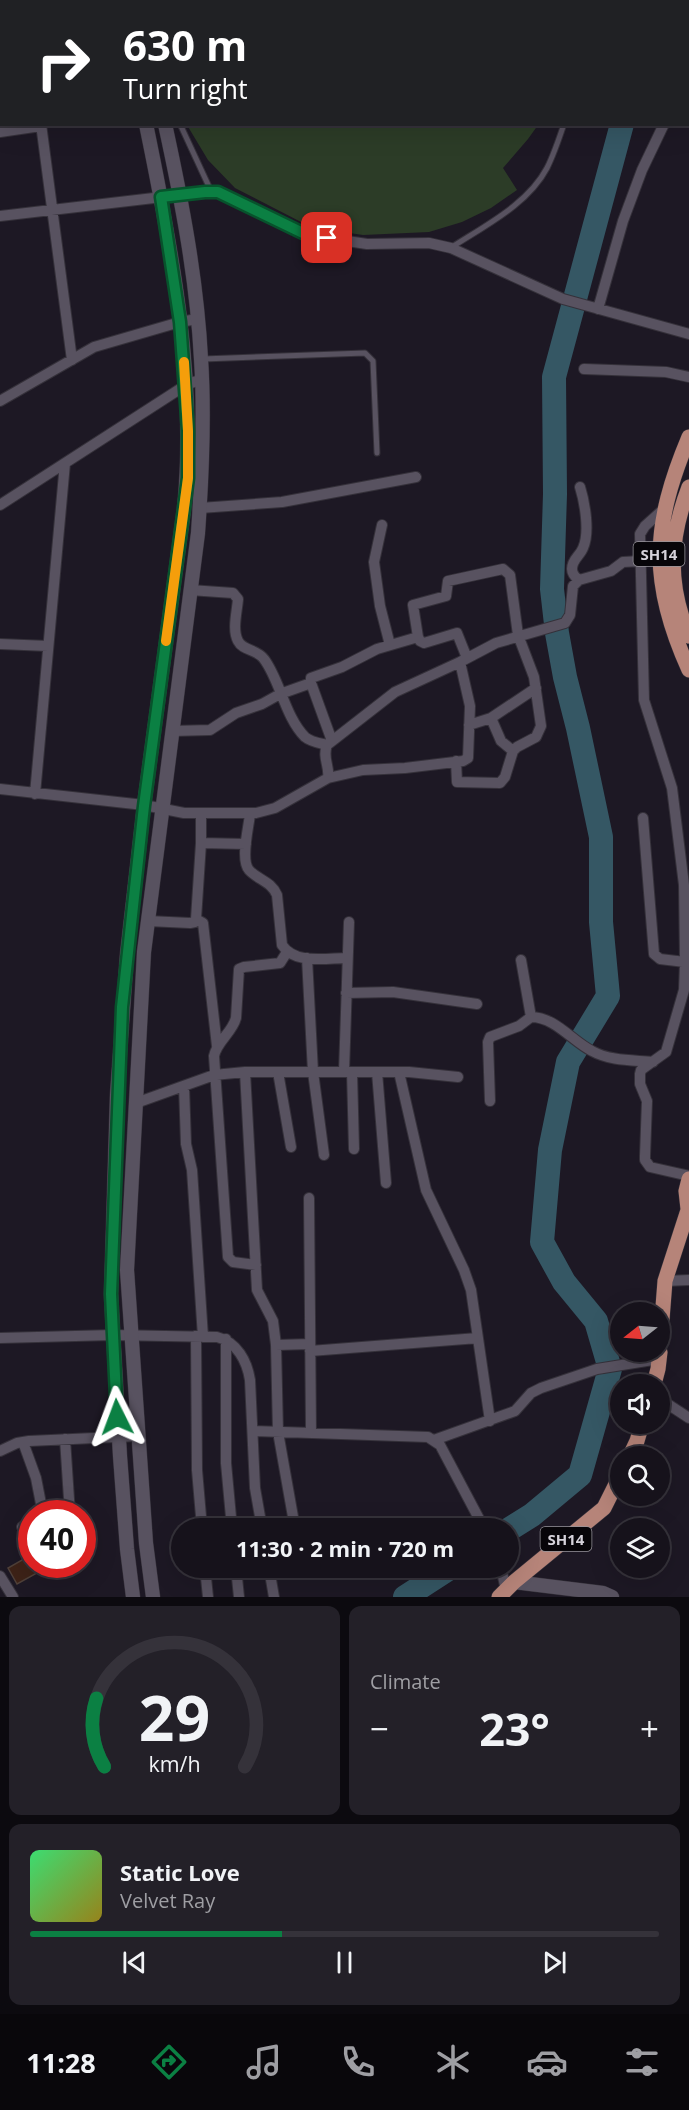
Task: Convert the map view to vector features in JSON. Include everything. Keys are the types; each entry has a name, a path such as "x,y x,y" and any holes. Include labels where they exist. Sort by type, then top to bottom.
{"main road":[{"name":"SH14","path":"689,437 674,473 665,508 659,555 662,589 670,621 686,654 689,670"},
{"name":"SH14","path":"689,487 675,532 672,561 675,592 689,636"},
{"path":"664,1302 665,1281 688,1208 686,1191 689,1177"},
{"name":"SH14","path":"506,1590 604,1508 610,1496"}],"street":[{"path":"0,132 35,126"},
{"path":"41,126 54,209 72,360"},
{"path":"133,1597 118,1437 113,1335 111,1256 118,1086 124,976 144,806 188,478 186,385 180,322 161,197 146,126"},
{"path":"153,1597 146,1544 127,1270 148,921 203,473 202,379 197,319 181,196 165,126"},
{"path":"598,309 623,221 642,170 662,126"},
{"path":"0,216 218,192 307,235 367,244 429,243 451,248 563,299 689,334"},
{"path":"0,401 94,347 197,319"},
{"path":"584,369 666,372 689,377"},
{"path":"0,505 186,385 202,379"},
{"path":"35,794 65,464"},
{"path":"200,508 282,502 416,477"},
{"path":"579,580 573,575 572,570 585,540 584,501 580,487"},
{"path":"665,508 642,530 644,700 672,788 684,885 684,990 667,1049 663,1055 641,1070 639,1079 647,1101 645,1160 650,1167 689,1177"},
{"path":"382,525 374,562 380,606 390,645"},
{"path":"328,778 324,752 329,743 394,692 464,660 496,642 565,623 570,615 573,586 579,580 611,571 623,562 641,561"},
{"path":"0,789 201,814 250,814 275,808 328,778 363,770 405,768 468,758 470,706 464,660 457,633 424,643 420,641 413,607 415,603 446,596 448,581 503,569 510,574 519,635 532,669 541,726 536,737 513,751 505,777 500,783 457,782 456,761"},
{"path":"190,590 236,596 238,599 237,639 240,645 262,655 280,694 305,737 312,741 329,743"},
{"path":"329,743 311,678 342,667 368,653 418,637"},
{"path":"0,644 48,646"},
{"path":"172,731 210,730 236,713 311,683"},
{"path":"470,725 491,718 536,688"},
{"path":"491,718 501,741 513,751"},
{"path":"148,921 190,924 196,919 201,814"},
{"path":"250,814 245,860 249,870 269,883 277,895 282,945 292,956 347,958"},
{"path":"643,818 654,954 660,960 685,962"},
{"path":"201,843 246,844"},
{"path":"196,919 203,923 217,1046"},
{"path":"349,922 346,993 348,1072 354,1149"},
{"path":"256,1265 233,1262 228,1257 214,1056 217,1046 234,1025 239,969 280,963 287,952"},
{"path":"306,958 313,1072 324,1155"},
{"path":"521,960 531,1017"},
{"path":"124,976 143,978"},
{"path":"346,993 393,992 477,1004"},
{"path":"490,1101 488,1042 490,1037 519,1026 531,1017 545,1018 592,1051 602,1055 653,1062"},
{"path":"136,1103 214,1075 245,1072 399,1072 458,1077"},
{"path":"245,1072 257,1290 273,1321 276,1345 278,1432 293,1518"},
{"path":"278,1072 291,1147"},
{"path":"377,1072 386,1183"},
{"path":"399,1072 423,1183 468,1279 490,1421"},
{"path":"118,1086 137,1086"},
{"path":"184,1086 186,1144 192,1170 199,1337 196,1470 201,1518"},
{"path":"309,1198 311,1433"},
{"path":"665,1281 689,1280"},
{"path":"0,1338 131,1335 226,1339 240,1355 249,1372 255,1488 260,1518"},
{"path":"276,1345 310,1348 478,1338"},
{"path":"226,1339 226,1464 231,1518"},
{"path":"434,1440 515,1411 536,1390 597,1369 632,1362"},
{"path":"670,1406 689,1418"},
{"path":"253,1431 422,1436 434,1440 440,1445 478,1518"},
{"path":"0,1451 22,1442 138,1436"},
{"path":"65,1439 69,1500"},
{"path":"22,1442 36,1478 41,1500"},
{"path":"0,1576 13,1597"},
{"path":"206,1578 208,1597"},
{"path":"237,1578 239,1597"},
{"path":"271,1578 274,1597"},
{"path":"506,1590 603,1593 612,1597"}],"lane":[{"path":"181,126 212,192"},
{"path":"451,248 519,202 536,184 547,168 563,126"},
{"path":"201,359 365,353 369,355 373,361 377,453"}],"green space":[{"path":"188,126 537,126 503,168 517,190 491,208 462,222 429,232 363,235 303,223 235,188 208,160"}],"building":[{"path":"18,1562 18,1578 28,1578 17,1584 8,1568"}],"waterway":[{"path":"519,1523 580,1475 610,1369 596,1321 564,1282 542,1242 550,1150 568,1062 608,996 601,922 601,837 565,677 552,589 555,494 554,377 621,126"},
{"path":"405,1597 434,1578"}],"slow traffic":[{"path":"166,641 188,478 184,362"}],"route":[{"path":"117,1417 111,1256 122,1007 144,806 188,478 186,385 179,307 161,197 218,192 307,235 327,238"}]}
